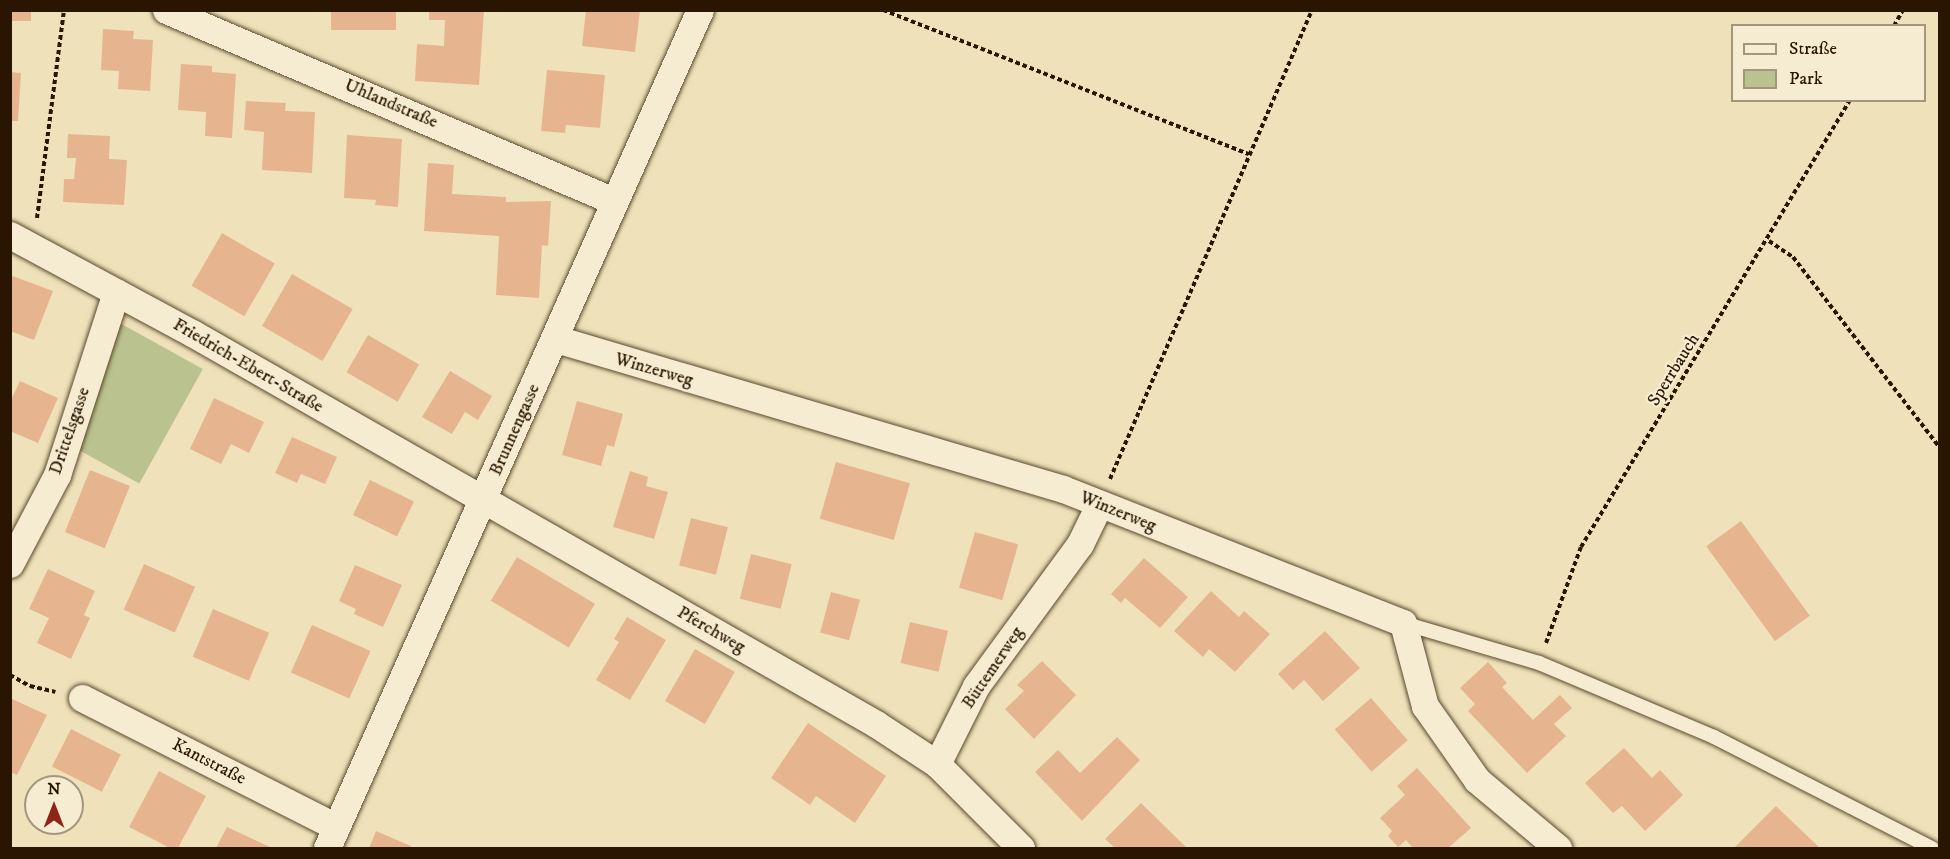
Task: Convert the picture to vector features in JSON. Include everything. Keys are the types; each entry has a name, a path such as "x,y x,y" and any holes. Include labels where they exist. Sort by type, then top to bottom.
{"street":[{"name":"Uhlandstraße","path":"166,10 614,201"},
{"name":"Brunnengasse","path":"331,838 556,339 614,201 700,10"},
{"name":"Friedrich-Ebert-Straße","path":"21,240 483,501"},
{"name":"Drittelsgasse","path":"10,564 57,475 116,292"},
{"name":"Winzerweg","path":"556,339 1063,489 1403,623"},
{"name":"Pferchweg","path":"483,501 876,724 937,764"},
{"name":"Büttemerweg","path":"937,764 976,686 1080,544 1099,505"},
{"path":"1403,623 1425,706 1477,780 1558,849"},
{"name":"Kantstraße","path":"82,698 331,838"},
{"path":"937,764 1021,849"}],"lane":[{"path":"1403,623 1539,663 1714,737 1932,849"}],"path":[{"path":"21,240 39,209 64,10"},
{"path":"883,10 1249,154"},
{"path":"1099,505 1312,10"},
{"path":"1895,24 1903,10"},
{"name":"Sperrbauch","path":"1539,663 1581,547 1769,241 1849,102"},
{"path":"1769,241 1793,257 1940,448"},
{"path":"10,675 30,686 82,698"}],"green space":[{"path":"118,322 203,369 139,484 54,437"}],"building":[{"path":"10,10 31,10 31,21 10,21"},
{"path":"331,10 396,10 396,30 331,30"},
{"path":"429,10 484,10 479,85 415,81 417,44 444,46 445,20 429,20"},
{"path":"586,10 640,10 635,52 582,46"},
{"path":"103,29 134,31 133,39 153,40 150,91 118,89 119,71 101,70"},
{"path":"181,64 212,66 212,72 236,74 232,138 205,136 206,112 178,110"},
{"path":"547,70 605,75 600,128 566,125 565,133 541,131"},
{"path":"10,72 21,73 18,121 10,121"},
{"path":"246,101 286,103 285,111 315,112 312,173 262,170 264,132 244,130"},
{"path":"68,134 110,136 109,159 127,160 124,205 63,202 64,179 74,179 76,158 67,158"},
{"path":"347,135 402,139 398,207 375,205 376,200 344,198"},
{"path":"428,163 454,165 452,194 506,197 506,202 551,201 548,246 542,245 539,298 496,295 499,236 424,231"},
{"path":"222,233 275,264 244,316 192,286"},
{"path":"292,274 353,309 323,361 262,326"},
{"path":"10,275 53,291 34,340 10,331"},
{"path":"368,335 419,364 398,402 346,372"},
{"path":"450,371 492,396 478,420 465,412 452,434 422,417"},
{"path":"20,381 58,398 38,443 10,431 10,402"},
{"path":"214,398 264,422 249,453 231,444 221,464 190,449"},
{"path":"577,401 623,414 614,447 607,445 601,466 562,455"},
{"path":"292,437 337,457 325,484 301,474 297,483 275,473"},
{"path":"836,462 910,483 894,540 820,519"},
{"path":"90,470 130,486 105,548 65,532"},
{"path":"630,471 648,477 646,486 668,492 654,539 613,527"},
{"path":"370,480 414,501 397,537 353,515"},
{"path":"691,518 728,527 716,575 679,566"},
{"path":"1741,521 1810,616 1775,641 1706,546"},
{"path":"975,532 1018,544 1002,600 959,588"},
{"path":"751,554 792,564 781,609 740,599"},
{"path":"517,557 595,604 569,648 491,601"},
{"path":"1144,558 1188,597 1160,628 1125,598 1121,603 1111,594"},
{"path":"144,564 195,587 175,632 124,610"},
{"path":"355,565 402,585 383,627 354,614 356,609 339,601"},
{"path":"48,569 95,591 84,615 90,618 71,659 37,643 49,618 29,609"},
{"path":"1211,591 1239,617 1244,611 1270,634 1235,672 1209,649 1203,657 1174,631"},
{"path":"831,592 860,600 849,640 820,633"},
{"path":"213,609 269,633 249,681 193,657"},
{"path":"627,617 666,640 630,700 596,680 619,642 614,639"},
{"path":"910,622 948,631 939,672 901,663"},
{"path":"312,625 370,651 349,699 291,673"},
{"path":"1325,631 1360,668 1323,701 1304,680 1293,690 1278,674"},
{"path":"695,649 735,672 705,724 665,701"},
{"path":"1042,661 1076,695 1034,739 1005,709 1024,691 1017,685"},
{"path":"1488,662 1507,683 1502,687 1533,720 1560,695 1572,708 1554,724 1566,736 1527,773 1468,711 1475,704 1460,688"},
{"path":"10,698 47,715 17,775 10,772"},
{"path":"1371,698 1408,740 1372,772 1335,729"},
{"path":"808,723 886,776 855,823 816,796 810,805 771,778"},
{"path":"71,729 121,754 102,792 84,783 84,775 69,775 52,766"},
{"path":"1117,737 1140,760 1082,821 1035,772 1058,750 1080,773"},
{"path":"1624,748 1652,778 1660,770 1683,795 1645,831 1622,806 1613,813 1585,783"},
{"path":"1417,768 1471,828 1448,848 1413,848 1406,840 1398,847 1388,836 1392,831 1380,818 1405,795 1397,786"},
{"path":"159,771 206,796 178,848 170,848 129,827"},
{"path":"1141,803 1187,848 1115,848 1105,839"},
{"path":"1776,806 1820,848 1734,848"},
{"path":"227,827 272,848 216,848"},
{"path":"376,831 411,846 410,848 369,848"}]}
